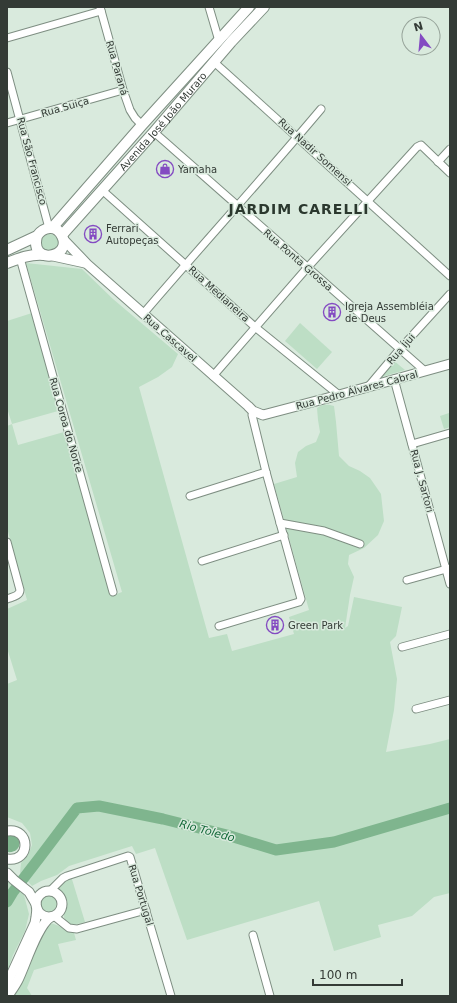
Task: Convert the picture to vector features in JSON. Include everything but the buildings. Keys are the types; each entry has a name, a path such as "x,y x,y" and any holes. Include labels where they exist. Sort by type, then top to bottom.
{"main road":[{"name":"Avenida José João Muraro","path":"7,250 37,236 44,229 50,228 249,7"},
{"name":"Avenida José João Muraro","path":"49,256 57,254 62,250 64,243 63,238 102,190 264,7"},
{"path":"212,64 210,55 219,44 219,41"},
{"path":"202,59 212,64"},
{"path":"108,164 118,172"},
{"path":"50,228 58,231 63,238"},
{"path":"37,236 35,241 39,252 49,256"},
{"path":"7,263 20,258 36,255 49,256"}],"street":[{"path":"209,7 219,41"},
{"path":"7,38 100,9"},
{"name":"Rua Paraná","path":"100,9 130,110 142,125"},
{"name":"Rua Nadir Somensi","path":"212,64 298,137 450,276"},
{"name":"Rua São Francisco","path":"7,72 50,228"},
{"name":"Rua Suiça","path":"7,123 123,90"},
{"path":"143,314 321,109"},
{"name":"Rua Ponta Grossa","path":"154,132 425,371"},
{"path":"212,376 307,268 417,147 421,145 450,173"},
{"path":"438,162 450,149"},
{"name":"Rua Medianeira","path":"102,190 255,327 339,395"},
{"name":"Rua Cascavel","path":"63,238 87,264 212,376 253,410 263,415"},
{"name":"Rua Cascavel","path":"49,256 87,264"},
{"name":"Rua Coroa do Norte","path":"20,258 113,592"},
{"name":"Rua Íjui","path":"368,387 450,294"},
{"name":"Rua Pedro Álvares Cabral","path":"263,415 450,364"},
{"name":"Rua J. Sartori","path":"394,379 448,568 450,584"},
{"path":"219,626 299,602 301,599 266,472 252,415 253,410"},
{"path":"412,444 450,433"},
{"path":"190,496 266,472"},
{"path":"280,524 324,531 360,544"},
{"path":"202,561 284,535"},
{"path":"7,542 20,590 18,594 7,599"},
{"path":"407,580 448,568"},
{"path":"402,647 450,634"},
{"path":"416,710 450,700"},
{"path":"8,829 19,833 25,840 25,850 19,857 13,870 14,881"},
{"name":"Rua Portugal","path":"46,892 67,876 130,856 171,996"},
{"path":"7,860 19,857"},
{"path":"7,873 14,881 26,889 46,892 54,891 62,901 59,913 46,917 42,915 26,889"},
{"path":"7,984 35,922 38,896 46,892"},
{"path":"52,916 69,928 78,929 146,910"},
{"path":"8,996 19,979 44,923 52,916"},
{"path":"253,935 270,996"}],"shaded area":[{"path":"49,234 56,237 58,240 58,248 48,252 42,248 41,240 44,236"},
{"path":"26,263 82,269 113,299 178,354 172,367 158,377 139,387 209,638 227,634 232,651 294,634 289,617 309,610 274,484 297,477 295,463 298,452 306,446 316,442 320,432 317,408 325,405 334,406 339,456 349,466 370,478 381,494 384,521 378,535 364,548 349,555 348,564 354,577 345,628 348,626 354,597 402,607 396,636 390,642 397,679 394,710 386,752 450,739 450,893 434,897 412,916 378,925 381,937 334,951 319,901 187,940 155,848 136,854 132,846 69,866 57,875 32,886 20,873 21,863 28,855 32,845 30,833 22,823 7,817 7,684 17,680 7,648 7,609 27,600 7,528 7,426 12,424 18,445 64,432 111,596 122,592"},
{"path":"32,313 58,411 12,424 7,408 7,321"},
{"path":"300,323 332,352 317,369 285,341"},
{"path":"393,360 405,370 378,378"},
{"path":"449,413 450,427 444,429 440,416"},
{"path":"7,834 13,835 19,840 19,847 12,852 7,852"},
{"path":"71,876 85,922 74,924 68,923 65,919 63,898 55,887"},
{"path":"7,881 24,895 29,914 25,931 13,955 7,972"},
{"path":"44,893 52,893 58,899 58,907 52,913 44,913 38,907 38,899"},
{"path":"50,923 74,933 76,940 58,944 63,962 34,970 27,988 32,996 11,996 45,928"}],"waterway":[{"name":"Rio Toledo","path":"7,902 77,808 99,806 163,819 227,835 276,850 334,842 450,808"}],"place":[{"name":"Yamaha","path":"165,169"},
{"name":"Ferrari Autopeças","path":"93,234"},
{"name":"Igreja Assembléia de Deus","path":"332,312"},
{"name":"Green Park","path":"275,625"}],"district":[{"name":"JARDIM CARELLI","path":"299,209"}]}
